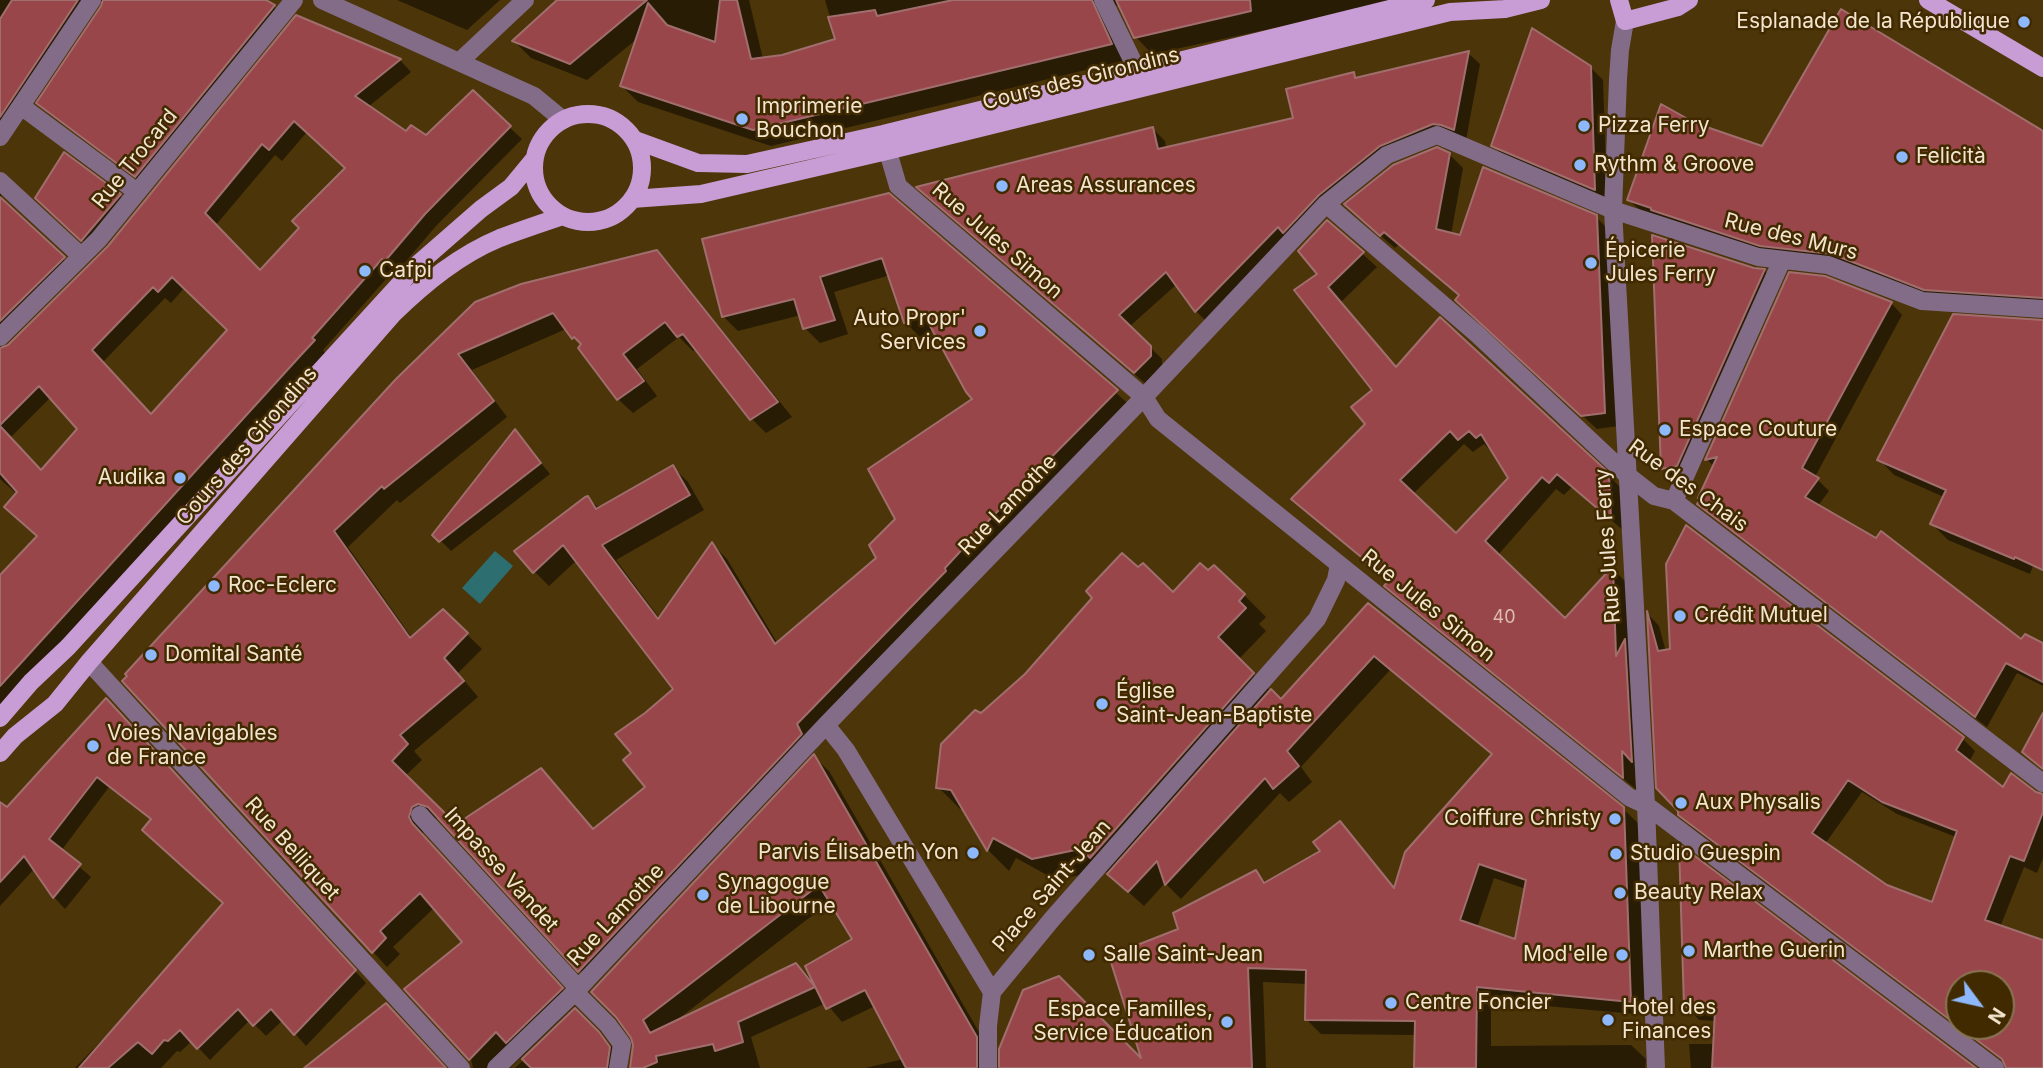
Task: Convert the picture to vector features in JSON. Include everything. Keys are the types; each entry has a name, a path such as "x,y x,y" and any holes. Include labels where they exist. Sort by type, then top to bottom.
{"main road":[{"name":"Cours des Girondins","path":"0,752 15,736 55,704 393,314 417,291 461,259 499,238 563,216 594,222 609,218 622,210 632,199 701,194 1138,72 1426,0"},
{"name":"Cours des Girondins","path":"0,718 418,264 481,209 511,187 535,158 540,143 550,130 563,120 589,114 603,116 615,121 635,140 698,163 747,164 885,143 1450,12 1505,9 1541,0"},
{"path":"1619,0 1625,21 1678,7 1689,0"},
{"path":"1928,0 2043,68"},
{"path":"632,199 642,170 635,140"},
{"path":"535,158 534,175 539,192 549,206 563,216"}],"street":[{"path":"0,137 92,0"},
{"name":"Rue Trocard","path":"0,337 99,239 294,0"},
{"path":"322,0 534,96 563,120"},
{"path":"459,62 525,0"},
{"path":"1103,0 1138,72"},
{"name":"Rue Jules Ferry","path":"1625,21 1618,79 1613,210 1646,805 1656,1068"},
{"path":"21,106 137,192"},
{"name":"Rue Lamothe","path":"496,1068 576,990 826,724 1144,397 1326,204 1387,155 1437,135 1613,210"},
{"name":"Rue Jules Simon","path":"885,143 898,186 1144,397 1158,419 1629,796 1646,805 1995,1068"},
{"path":"0,181 81,256"},
{"name":"Rue des Chais","path":"1326,204 1477,334 1626,474 1654,496 1674,501 2043,783"},
{"name":"Rue des Murs","path":"1613,210 1758,257 1828,265 1922,301 2043,309"},
{"path":"1674,501 1782,260"},
{"name":"Place Saint-Jean","path":"826,724 846,750 992,992 1053,918 1317,619 1336,580 1339,564"},
{"name":"Rue Belliquet","path":"89,662 461,1068"},
{"name":"Impasse Vandet","path":"420,815 608,1025 621,1044 618,1068"},
{"path":"988,1068 988,1026 992,992"}],"water":[{"path":"495,551 513,566 480,604 462,588"}],"building":[{"path":"12,0 78,0 0,117 0,19"},
{"path":"103,0 266,0 275,5 135,177 36,103"},
{"path":"557,0 647,0 570,64 512,41"},
{"path":"720,0 737,0 751,59 782,55 835,39 828,17 875,10 877,16 953,0 1092,0 1112,44 753,130 620,86 648,3 667,25 715,42"},
{"path":"1116,0 1250,0 1251,11 1134,38"},
{"path":"1841,9 2043,131 2043,298 1924,290 1832,254 1760,246 1627,200 1661,104 1695,123 1762,146"},
{"path":"296,15 401,59 355,96 406,131 411,125 426,135 473,90 511,126 425,214 385,261 382,259 312,338 315,340 0,686 0,575 37,536 4,507 17,492 0,473 0,426 41,470 77,429 39,386 0,425 0,348 8,345 108,246","holes":["294,121 345,168 292,221 299,228 260,270 205,213 262,144 269,150","172,277 227,330 151,414 92,350 153,287 158,292"]},
{"path":"1532,28 1591,66 1595,190 1491,146"},
{"path":"1469,51 1454,130 1433,124 1380,146 1319,195 1283,233 1278,227 1195,312 1166,272 1119,315 1151,346 1151,356 1134,373 916,187 1153,127 1158,149 1293,118 1286,89 1354,72 1355,78"},
{"path":"1437,147 1450,153 1436,229 1460,235 1483,167 1597,215 1605,413 1581,416 1455,300 1459,295 1384,232 1380,236 1344,204 1393,165"},
{"path":"64,152 121,194 81,241 35,198"},
{"path":"889,193 1118,390 993,516 945,568 946,571 797,724 802,734 578,972 428,807 418,804 412,807 409,817 412,823 563,988 506,1043 496,1032 469,1060 404,989 462,942 420,893 380,931 386,938 372,953 122,681 127,676 125,674 396,379 475,302 521,284 657,250 778,402 750,420 683,334 677,337 665,322 623,354 644,381 617,400 578,348 581,344 574,337 572,339 553,313 458,354 494,401 384,489 382,486 334,531 410,638 443,609 468,633 444,658 464,681 400,735 408,744 392,761 458,826 467,817 541,768 593,829 645,787 623,760 631,753 615,734 673,689 563,545 533,573 514,551 585,497 588,496 596,509 673,465 690,495 602,545 658,619 712,542 775,644 876,558 869,545 895,519 868,469 972,399 923,313 904,323 882,258 820,277 835,320 803,329 794,299 722,317 702,239"},
{"path":"0,197 65,257 0,321"},
{"path":"1327,220 1364,252 1328,287 1396,367 1440,317 1609,473 1611,520 1557,474 1549,483 1542,477 1485,541 1565,618 1613,566 1616,656 1625,639 1632,762 1622,751 1623,778 1384,586 1389,580 1291,499 1365,424 1351,407 1372,390 1294,290 1317,274 1298,251","holes":["1450,431 1458,440 1469,431 1476,438 1481,434 1508,478 1456,533 1400,480"]},
{"path":"1652,235 1754,268 1765,269 1677,466 1661,469"},
{"path":"1789,272 1825,276 1892,302 1802,468 1819,478 1805,497 1876,538 1881,531 2021,639 2025,634 2043,643 2043,682 2006,663 1975,717 1697,504 1717,457 1705,460"},
{"path":"1953,314 2043,320 2043,570 1930,524 1946,490 1877,460"},
{"path":"515,429 541,463 439,542 432,535"},
{"path":"1686,525 1964,737 1956,750 2003,787 2011,773 2036,792 2043,794 2043,812 2024,861 2010,856 1985,920 2043,940 2043,1068 2006,1068 2002,1059 1977,1040 2015,1040 2015,970 1945,970 1945,1016 1678,815 1678,811 1656,788 1647,611 1658,651 1670,649 1666,564","holes":["1848,780 1882,802 1957,831 1932,902 1887,885 1812,833"]},
{"name":"Église Saint-Jean-Baptiste","path":"1122,553 1138,567 1143,563 1173,592 1200,563 1208,570 1214,565 1245,594 1239,601 1246,608 1218,637 1254,673 1090,858 1080,849 1032,859 993,838 987,851 951,790 936,788 941,744 975,710 981,713 1025,674 1092,598 1086,591"},
{"path":"1368,603 1624,807 1631,1002 1477,987 1476,1068 1414,1068 1415,1021 1305,1020 1306,970 1248,968 1252,1068 999,1068 999,1049 1023,990 1059,976 1141,1058 1109,956 1178,929 1173,913 1256,870 1264,883 1320,851 1313,842 1340,821 1394,888 1405,852 1492,754 1374,656 1287,751 1299,766 1273,789 1265,778 1165,885 1157,861 1128,892 1107,874 1271,689 1281,699","holes":["1479,864 1526,880 1515,939 1460,920"]},
{"path":"106,698 356,970 294,1035 271,1009 253,1026 238,1009 197,1049 180,1030 168,1041 164,1040 152,1054 138,1042 108,1068 79,1068 223,903 142,830 151,819 97,777 49,839 81,864 53,898 24,856 0,882 0,802 7,807"},
{"path":"2043,713 2043,769 2022,752"},
{"path":"814,754 977,1037 977,1068 906,1068 865,990 826,1009 805,966 852,939 819,885 643,1020 650,1033 796,963 815,987 738,1022 743,1042 715,1051 713,1044 656,1056 657,1062 643,1068 630,1068 633,1045 631,1038 616,1017 591,992"},
{"path":"1679,844 1976,1068 1712,1068 1715,1010 1684,1007"},
{"path":"386,1003 446,1068 304,1068"},
{"path":"575,1008 610,1047 607,1068 531,1068 522,1059"}],"place":[{"name":"Esplanade de la République","path":"2024,22"},
{"name":"Imprimerie Bouchon","path":"742,119"},
{"name":"Pizza Ferry","path":"1584,126"},
{"name":"Felicità","path":"1902,157"},
{"name":"Rythm & Groove","path":"1580,165"},
{"name":"Areas Assurances","path":"1002,186"},
{"name":"Épicerie Jules Ferry","path":"1591,263"},
{"name":"Cafpi","path":"365,271"},
{"name":"Auto Propr' Services","path":"980,331"},
{"name":"Espace Couture","path":"1665,430"},
{"name":"Audika","path":"180,478"},
{"name":"Roc-Eclerc","path":"214,586"},
{"name":"Crédit Mutuel","path":"1680,616"},
{"name":"Domital Santé","path":"151,655"},
{"name":"Église Saint-Jean-Baptiste","path":"1102,704"},
{"name":"Voies Navigables de France","path":"93,746"},
{"name":"Aux Physalis","path":"1681,803"},
{"name":"Coiffure Christy","path":"1615,819"},
{"name":"Parvis Élisabeth Yon","path":"973,853"},
{"name":"Studio Guespin","path":"1616,854"},
{"name":"Beauty Relax","path":"1620,893"},
{"name":"Synagogue de Libourne","path":"703,895"},
{"name":"Marthe Guerin","path":"1689,951"},
{"name":"Salle Saint-Jean","path":"1089,955"},
{"name":"Mod'elle","path":"1622,955"},
{"name":"Centre Foncier","path":"1391,1003"},
{"name":"Hotel des Finances","path":"1608,1020"},
{"name":"Espace Familles, Service Éducation","path":"1227,1022"}]}
